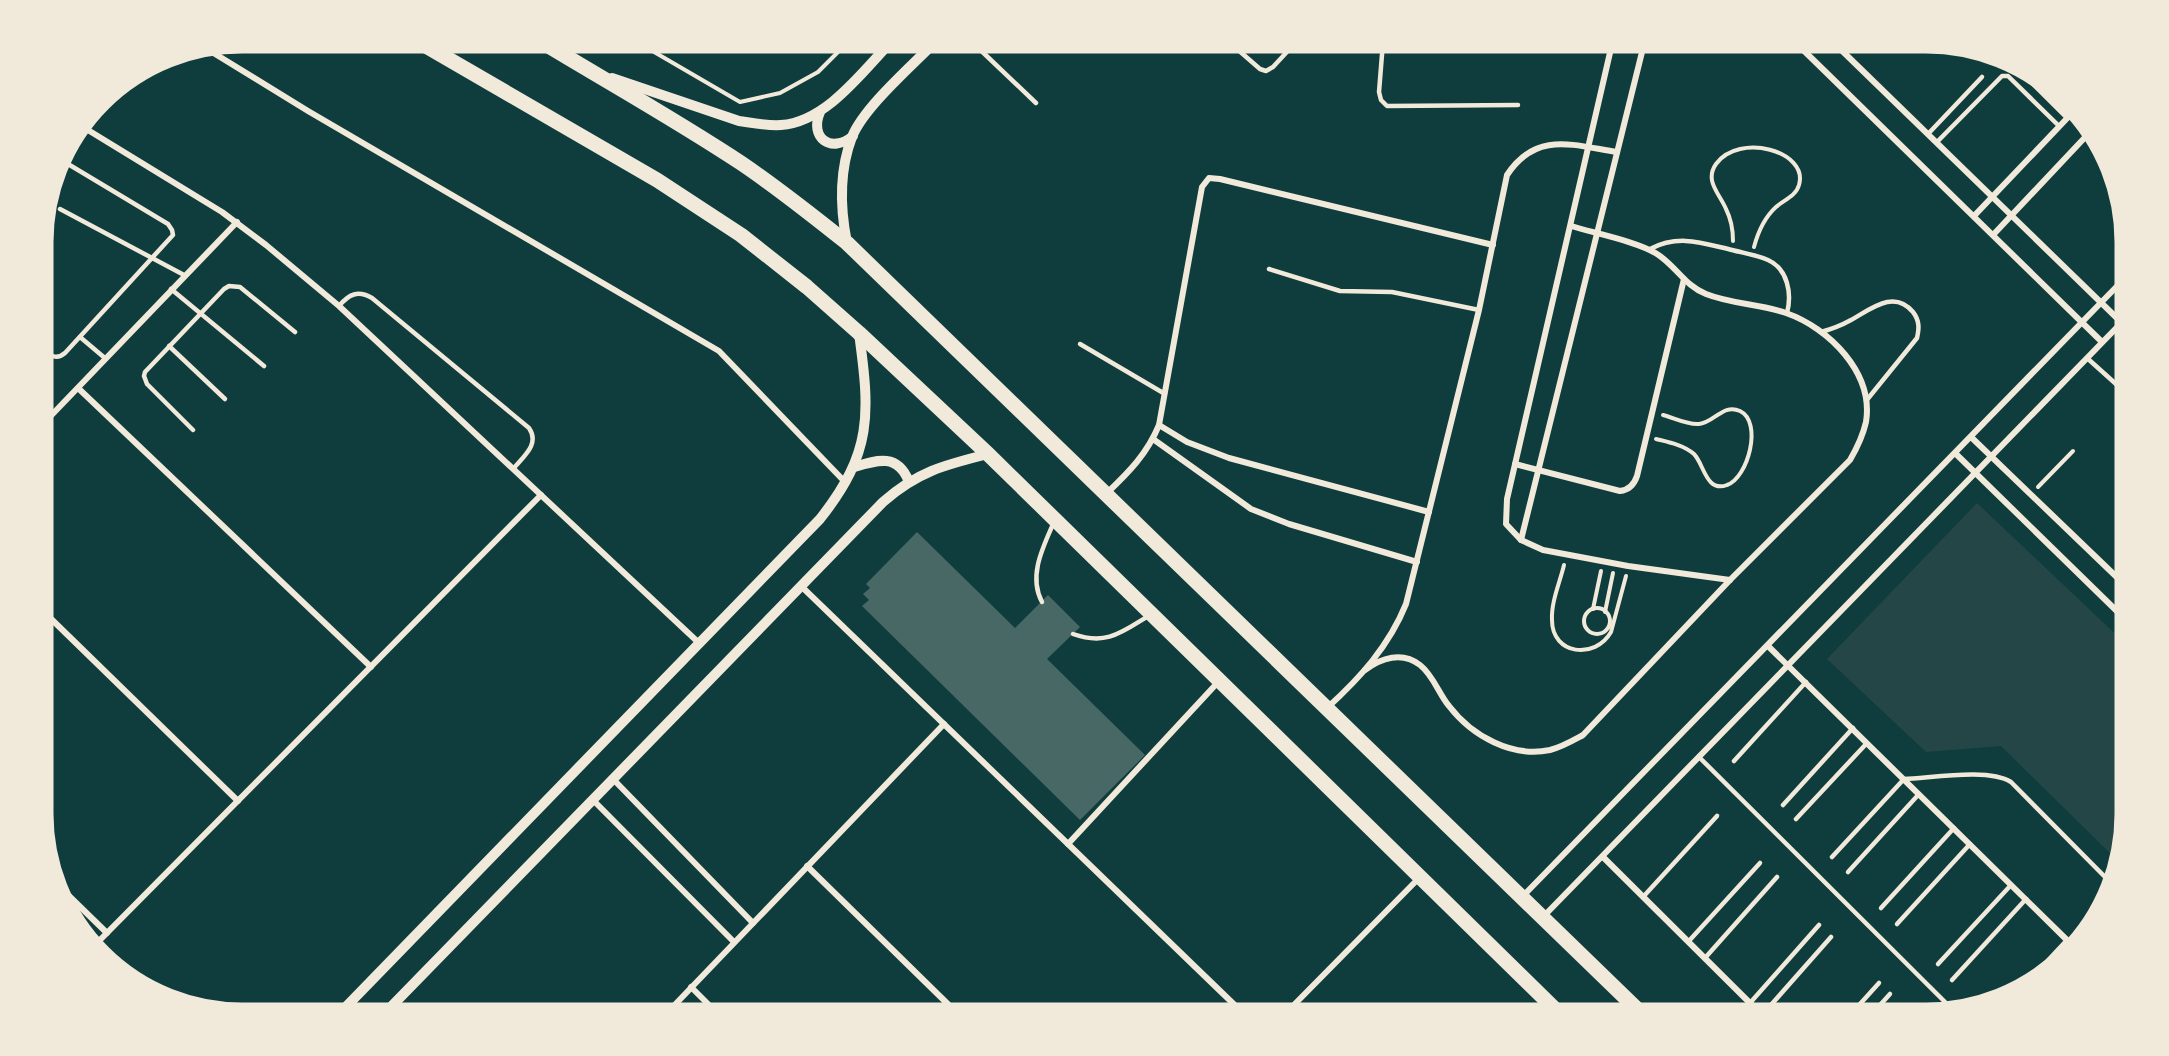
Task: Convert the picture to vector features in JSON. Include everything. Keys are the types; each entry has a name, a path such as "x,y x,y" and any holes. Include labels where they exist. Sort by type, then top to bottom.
{"main road":[{"path":"436,52 667,186 741,235 807,287 860,333 1055,518 1549,1003"},
{"path":"558,52 690,130 743,165 794,200 847,243 1631,1003"}],"street":[{"path":"589,71 739,120 761,125 783,125 820,112 881,52"},
{"path":"820,112 816,122 817,132 824,141 834,145 844,143 852,136 873,106 925,52"},
{"path":"1610,52 1507,499 1506,524 1521,540 1543,550 1615,564 1730,580"},
{"path":"1521,540 1642,52"},
{"path":"1805,52 2102,342"},
{"path":"1843,52 2101,303 2116,314"},
{"path":"216,54 308,111 719,351 846,483"},
{"path":"1974,216 2067,118"},
{"path":"89,132 237,222 339,306 699,643"},
{"path":"847,243 841,205 844,168 852,136"},
{"path":"1993,235 2084,138"},
{"path":"1327,708 1380,652 1399,622 1406,604 1479,310 1507,176 1524,154 1537,147 1550,144 1617,152"},
{"path":"1107,494 1136,466 1159,425 1202,187 1209,178 1493,245"},
{"path":"53,414 237,222"},
{"path":"1365,670 1377,661 1391,657 1406,658 1420,664 1451,709 1464,723 1480,734 1513,750 1532,752 1550,750 1567,744 1583,735 1730,580 1851,460 1860,441 1866,421 1866,401 1861,380 1851,362 1821,332 1786,313 1705,294 1684,279 1669,262 1650,249 1571,226"},
{"path":"1515,464 1615,490 1624,490 1635,481 1684,279"},
{"path":"1522,898 2116,288"},
{"path":"1543,917 2116,328"},
{"path":"349,1004 820,519 846,483 861,447 867,405 860,333"},
{"path":"78,388 371,667"},
{"path":"1159,425 1187,442 1229,458 1429,512"},
{"path":"1971,437 2116,576"},
{"path":"1153,439 1251,510 1289,524 1417,562"},
{"path":"1955,453 2116,607"},
{"path":"394,1004 883,502 909,482 944,465 988,454"},
{"path":"854,467 886,460 901,467 909,482"},
{"path":"101,939 541,495"},
{"path":"801,586 1234,1003"},
{"path":"52,620 237,801"},
{"path":"1768,646 2068,940"},
{"path":"1068,844 1220,680"},
{"path":"675,1004 944,724"},
{"path":"613,779 753,923"},
{"path":"593,800 734,942"},
{"path":"1603,857 1750,1003"},
{"path":"807,866 947,1004"},
{"path":"1296,1003 1421,876"},
{"path":"75,902 107,933"},
{"path":"691,987 708,1004"}],"lane":[{"path":"982,52 1036,103"},
{"path":"1240,52 1260,69 1266,71 1287,52"},
{"path":"1382,52 1379,92 1381,100 1387,106 1518,105"},
{"path":"1937,142 2002,76 2008,76 2060,126"},
{"path":"1928,134 1982,77"},
{"path":"2039,90 2067,118"},
{"path":"53,357 66,353 171,240 173,235 171,227 69,165"},
{"path":"60,209 184,275"},
{"path":"1650,249 1667,242 1685,239 1768,260 1783,274 1789,293 1786,313"},
{"path":"1269,269 1340,291 1385,291 1479,310"},
{"path":"193,430 144,380 145,372 224,289 234,286 245,291 295,332"},
{"path":"171,289 264,366"},
{"path":"339,306 351,294 359,293 372,298 529,428 534,443 513,469"},
{"path":"1821,332 1851,320 1878,303 1889,301 1900,302 1910,308 1917,317 1920,328 1917,339 1866,401"},
{"path":"80,337 106,359"},
{"path":"1080,344 1166,394"},
{"path":"169,346 225,399"},
{"path":"2087,358 2116,384"},
{"path":"1042,602 1037,593 1038,566 1041,552 1055,518"},
{"path":"1073,634 1086,639 1100,640 1113,637 1152,613"},
{"path":"1734,761 1806,682"},
{"path":"1783,805 1853,728"},
{"path":"1796,819 1867,742"},
{"path":"1699,757 1945,1002"},
{"path":"1832,857 1904,779 1981,774 2004,778 2016,787 2105,877"},
{"path":"1848,872 1919,794"},
{"path":"1643,897 1717,816"},
{"path":"1881,908 1954,828"},
{"path":"1897,924 1970,844"},
{"path":"1688,942 1760,863"},
{"path":"1705,958 1777,877"},
{"path":"1938,964 2011,885"},
{"path":"1952,980 2026,899"},
{"path":"1750,1003 1819,925"},
{"path":"1772,1003 1831,937"},
{"path":"1861,1003 1879,983"},
{"path":"1882,1003 1890,994"}],"path":[{"path":"654,52 740,102 780,93 818,72 838,52"},
{"path":"1732,250 1730,217 1714,190 1712,181 1715,164 1723,157 1742,148 1773,150 1782,154 1797,169 1800,185 1796,192 1768,216 1758,235 1753,256"},
{"path":"1647,436 1680,446 1693,453 1702,465 1707,478 1719,486 1726,486 1732,482 1740,472 1750,449 1751,424 1748,417 1735,409 1728,409 1711,420 1699,424 1652,411"},
{"path":"2031,495 2073,451"},
{"path":"1566,555 1551,620 1556,637 1569,648 1577,650 1594,649 1607,639 1611,632 1628,566"},
{"path":"1593,609 1603,562"},
{"path":"1605,612 1615,564"},
{"path":"1593,609 1600,609 1609,617 1610,624 1601,633 1594,634 1585,625 1584,618 1593,609"}],"shaded area":[{"path":"1977,503 2116,635 2116,826 2112,855 2001,746 1926,752 1827,659"}],"building":[{"path":"917,532 1015,628 1048,595 1080,627 1047,659 1145,755 1080,820 862,606 869,600 863,594 870,588 866,584"}]}
